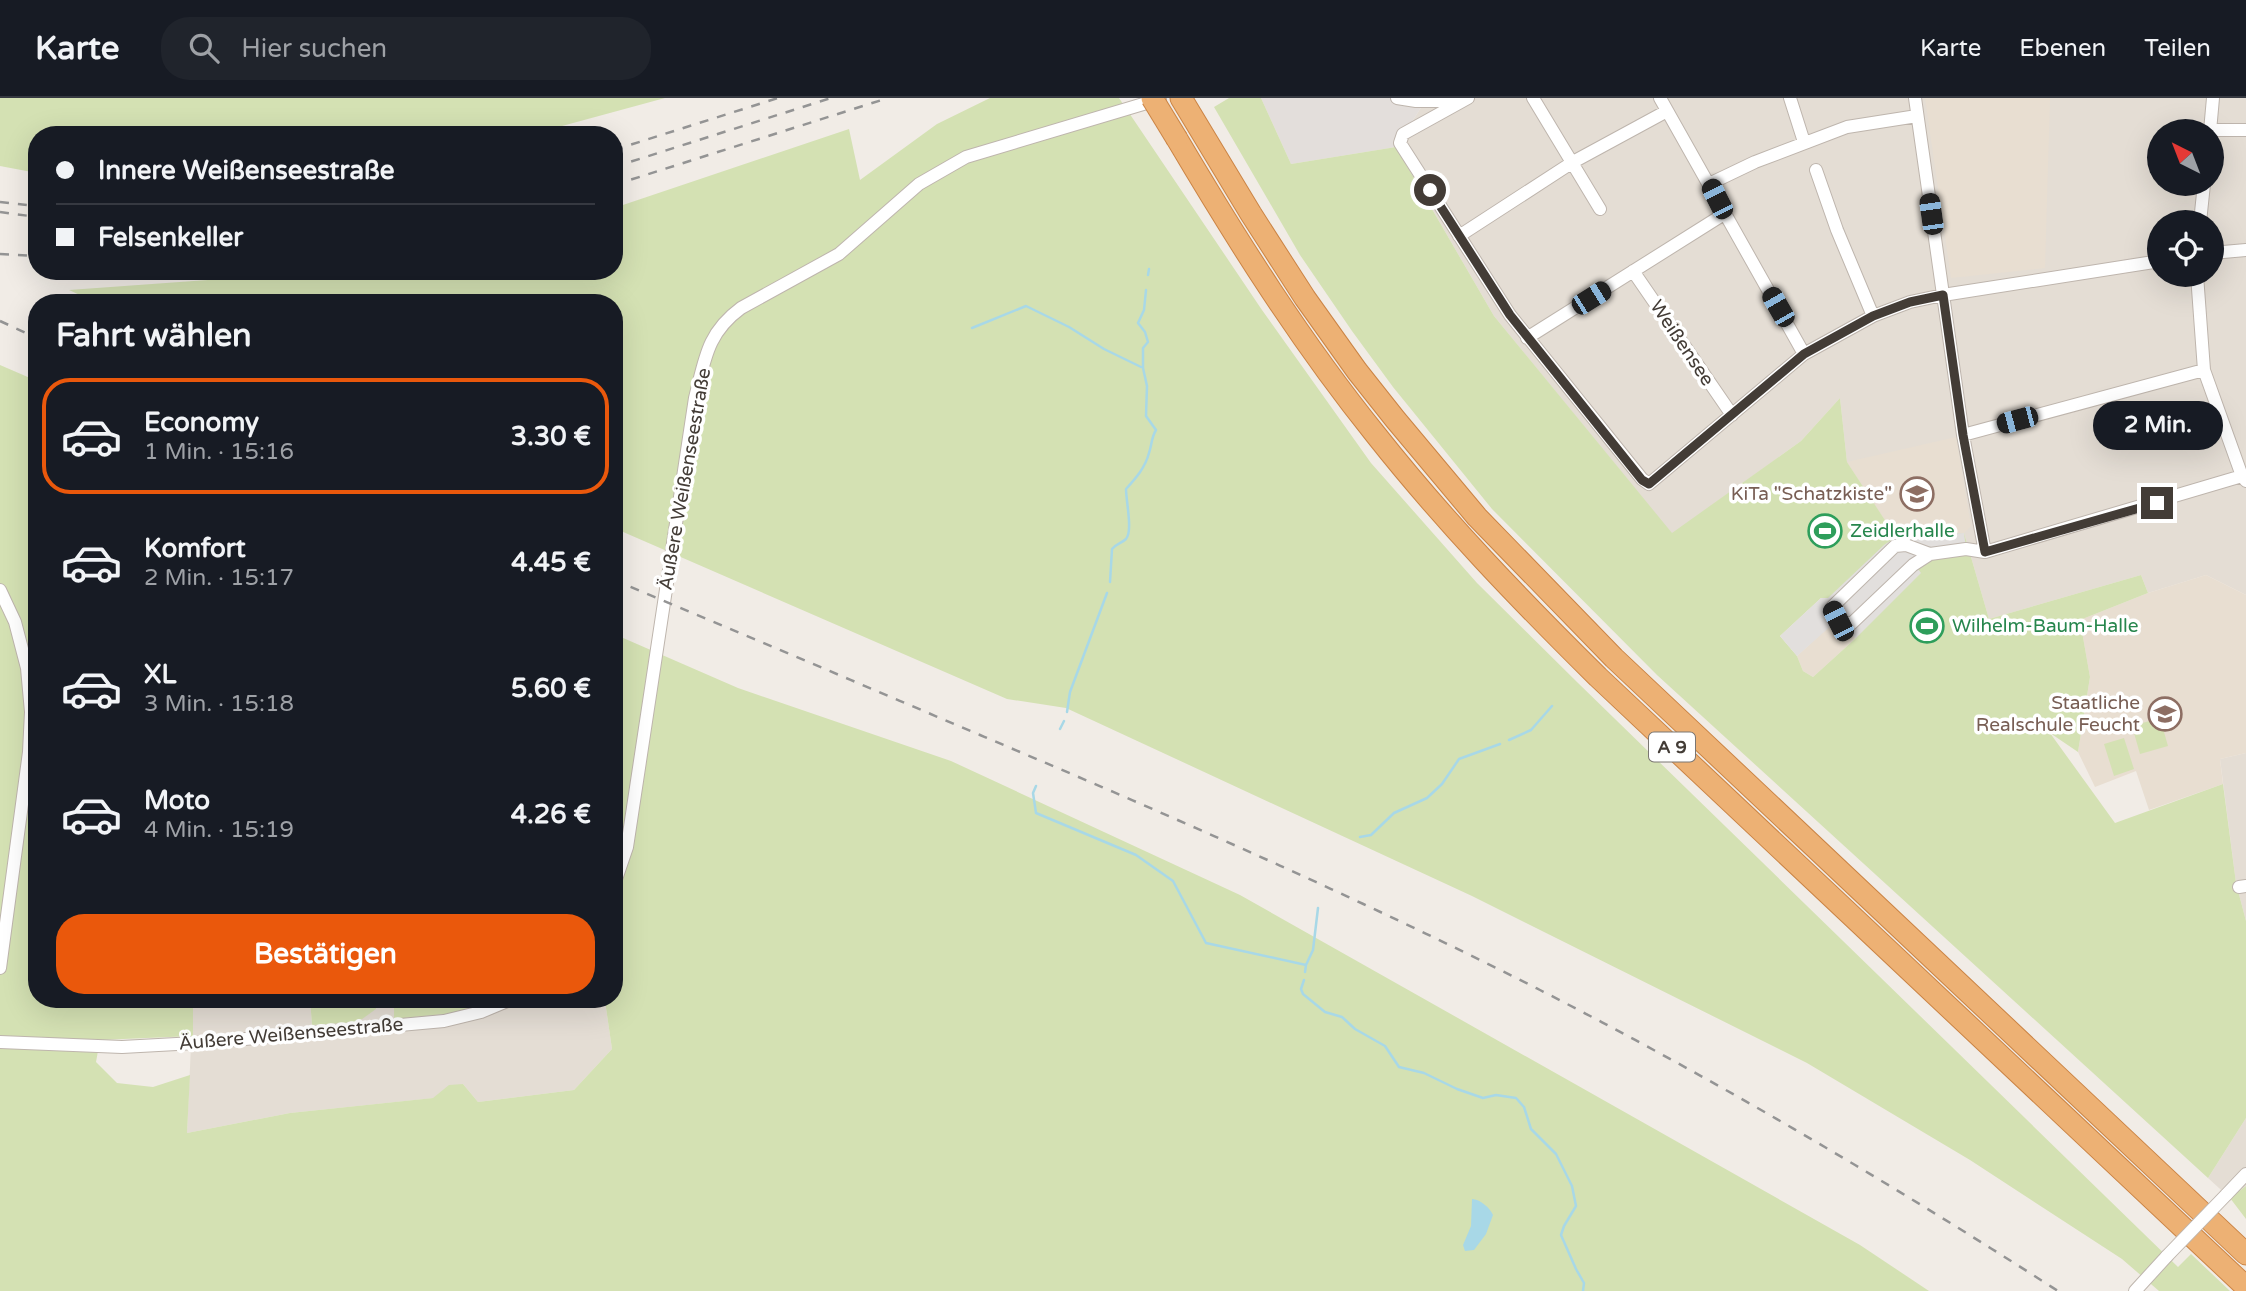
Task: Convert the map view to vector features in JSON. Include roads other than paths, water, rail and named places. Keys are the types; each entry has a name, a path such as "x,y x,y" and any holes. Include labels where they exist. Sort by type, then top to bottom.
{"highway":[{"name":"A 9","path":"1152,98 1232,232 1287,316 1377,436 1502,582 1598,677 2246,1287"},
{"name":"A 9","path":"1181,98 1258,225 1349,361 1477,517 1615,658 2246,1254"}],"street":[{"name":"Äußere Weißenseestraße","path":"623,859 627,847 695,398 709,343 727,318 839,254 919,184 956,162 1164,98"},
{"path":"1397,98 1416,101 1465,99"},
{"path":"1533,98 1600,209"},
{"path":"1660,98 1804,354"},
{"path":"1790,98 1804,142"},
{"path":"1915,98 1963,435 1985,552"},
{"path":"2212,119 2213,98"},
{"path":"1465,99 1403,134 1400,143 1510,315 1642,480 1649,484 1804,354 1873,316 1910,302 1943,295 2147,263"},
{"path":"1459,236 1573,162 1667,111"},
{"path":"1709,184 1804,142 1847,127 1917,116"},
{"path":"2224,131 2246,130"},
{"path":"1816,170 1837,230 1873,316"},
{"path":"1527,338 1724,214"},
{"path":"2224,252 2246,250"},
{"name":"Weißensee","path":"1633,271 1732,415"},
{"path":"1930,554 1906,545 1895,546 1832,607 1838,621 1851,624 1913,565 1930,554 1966,549 1985,552 2244,479 2204,370 2198,287"},
{"path":"1963,435 2204,370"},
{"path":"0,590 15,622 28,679"},
{"path":"0,968 28,759"},
{"name":"Äußere Weißenseestraße","path":"0,1042 122,1047 191,1043 444,1021 491,1008"},
{"path":"2135,1291 2246,1174"}],"water":[{"path":"1472,1199 1484,1204 1493,1215 1486,1234 1474,1250 1465,1251 1463,1245 1471,1226"}],"waterway":[{"path":"1148,275 1149,269"},
{"path":"1110,582 1112,549 1128,535 1126,489 1145,463 1156,430 1146,416 1147,386 1143,348 1148,342 1138,323 1144,310 1146,290"},
{"path":"972,328 1026,306 1141,367"},
{"path":"1067,712 1070,692 1107,593"},
{"path":"1509,740 1531,730 1552,706"},
{"path":"1060,729 1064,721"},
{"path":"1360,837 1371,835 1394,813 1427,798 1442,784 1459,759 1500,744"},
{"path":"1036,786 1033,793 1036,813 1136,855 1173,881 1206,943 1306,965"},
{"path":"1305,972 1313,950 1318,908"},
{"path":"1304,980 1301,989 1303,994 1325,1012 1342,1017 1355,1029 1385,1046 1399,1067 1424,1073 1483,1098 1496,1095 1516,1098 1524,1107 1531,1129 1556,1154 1572,1186 1576,1206 1561,1235 1584,1283 1583,1291"}],"railway":[{"path":"623,147 778,98"},
{"path":"623,164 831,98"},
{"path":"623,182 888,98"},
{"path":"0,202 28,205"},
{"path":"0,212 28,216"},
{"path":"0,254 28,256"},
{"path":"0,321 28,334"},
{"path":"623,584 1192,826 1540,990 1738,1097 1867,1172 2058,1291"}],"place":[{"name":"KiTa \"Schatzkiste\"","path":"1917,494"},
{"name":"Zeidlerhalle","path":"1825,531"},
{"name":"Wilhelm-Baum-Halle","path":"1927,626"},
{"name":"Staatliche Realschule Feucht","path":"2165,714"}]}
